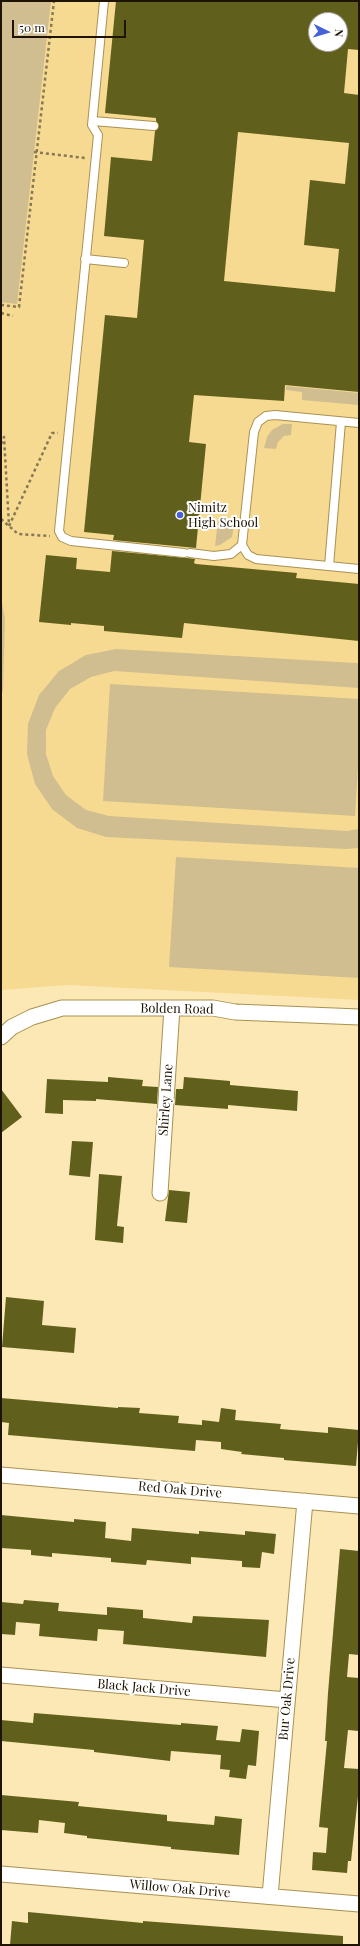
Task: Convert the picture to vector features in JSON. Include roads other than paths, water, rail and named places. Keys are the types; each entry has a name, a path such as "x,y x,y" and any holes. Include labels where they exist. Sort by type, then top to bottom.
{"street":[{"name":"Bolden Road","path":"1,1036 12,1027 32,1017 62,1008 214,1008 235,1012 359,1018"},
{"name":"Shirley Lane","path":"160,1193 172,1008"},
{"name":"Red Oak Drive","path":"1,1475 359,1506"},
{"name":"Bur Oak Drive","path":"270,1896 305,1501"},
{"name":"Black Jack Drive","path":"1,1675 287,1700"},
{"name":"Willow Oak Drive","path":"1,1874 359,1904"}],"lane":[{"path":"104,1 92,125 98,135 96,159 59,531 62,537 71,541 214,556 231,554 242,545"},
{"path":"93,121 154,126"},
{"path":"85,259 124,263"},
{"path":"359,423 275,415 266,416 258,422 254,432 242,545 248,554 256,559 359,568"},
{"path":"329,566 342,422"}],"place":[{"name":"Nimitz High School","path":"180,515"}]}
